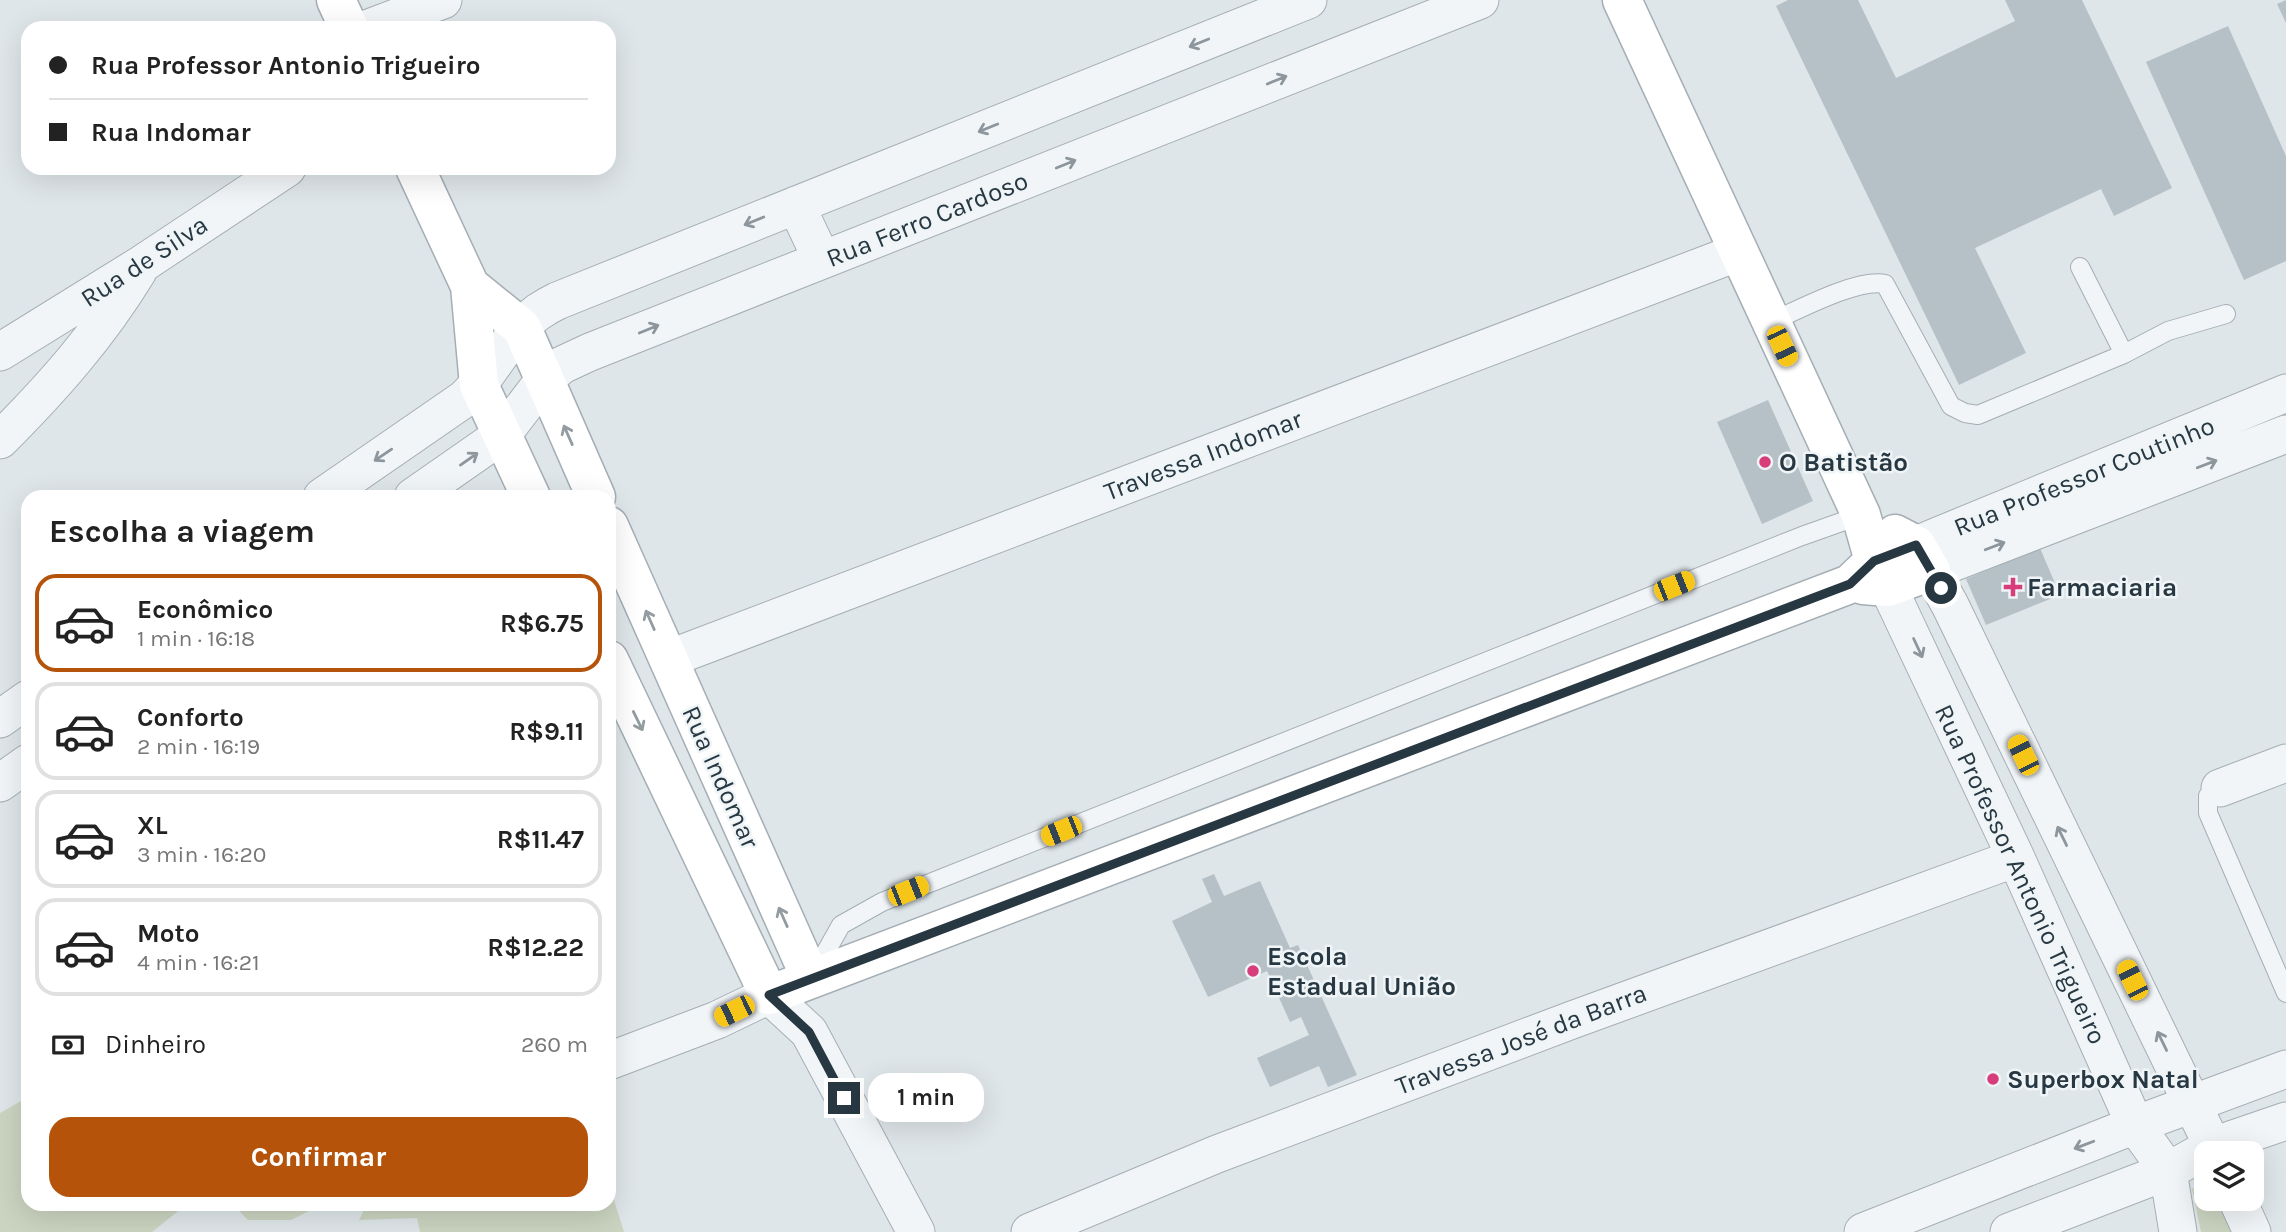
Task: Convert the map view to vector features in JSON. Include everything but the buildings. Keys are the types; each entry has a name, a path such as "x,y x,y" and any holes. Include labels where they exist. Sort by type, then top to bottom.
{"street":[{"path":"336,0 346,21"},
{"path":"388,21 443,0"},
{"path":"332,490 442,415 479,385 522,328 537,313 557,301 1308,0"},
{"name":"Rua Ferro Cardoso","path":"423,490 502,435 544,380 562,365 590,352 1480,0"},
{"name":"Rua Professor Antonio Trigueiro","path":"1622,0 1861,515 1871,578 2016,858 2136,1125 2168,1171 2178,1232"},
{"name":"Rua de Silva","path":"0,352 142,264 276,175"},
{"path":"418,175 470,286 479,385 528,490"},
{"path":"796,205 822,260"},
{"name":"Travessa Indomar","path":"668,659 1739,252"},
{"path":"671,255 695,310"},
{"path":"0,440 51,389 97,333 142,264"},
{"path":"470,286 522,328 593,490"},
{"name":"Rua Professor Coutinho","path":"1924,558 2286,393"},
{"name":"Rua Professor Coutinho","path":"769,995 1924,558 2286,434"},
{"path":"1861,515 1924,558"},
{"name":"Rua Indomar","path":"616,542 811,979 809,1032"},
{"name":"Rua Professor Antonio Trigueiro","path":"1924,558 2211,1141"},
{"name":"Rua Indomar","path":"616,675 769,995 809,1032 916,1232"},
{"path":"0,719 21,704"},
{"path":"2220,788 2286,763"},
{"path":"0,783 21,768"},
{"name":"Travessa José da Barra","path":"1030,1232 1217,1154 1559,1024 2016,858"},
{"path":"616,1058 718,1020 769,995"},
{"path":"1863,1232 2286,1069"},
{"path":"2237,1141 2286,1121"},
{"path":"2009,1232 2194,1159"},
{"path":"2242,1211 2252,1232"}],"lane":[{"path":"2080,267 2123,354"},
{"path":"1771,321 1849,289 1876,282 1885,284 1951,406 1965,413 1978,415 2123,354 2168,331 2226,314"},
{"path":"811,979 841,925 882,902 1802,536 1861,515"},
{"path":"2220,788 2208,796 2208,813 2286,993"}],"green space":[{"path":"21,1101 21,1211 178,1211 152,1232 0,1232 0,1113"},
{"path":"616,1206 624,1232 420,1232 417,1218 359,1220 364,1211 616,1211"},
{"path":"239,1211 309,1211 291,1220 248,1220"},
{"path":"2197,1211 2230,1211 2238,1232 2201,1232"}],"place":[{"name":"O Batistão","path":"1765,462"},
{"name":"Farmaciaria","path":"2013,587"},
{"name":"Escola Estadual União","path":"1253,971"},
{"name":"Superbox Natal","path":"1993,1079"}],"route":[{"path":"844,1098 809,1032 769,995 1850,584 1874,561 1916,545 1941,588"}]}
